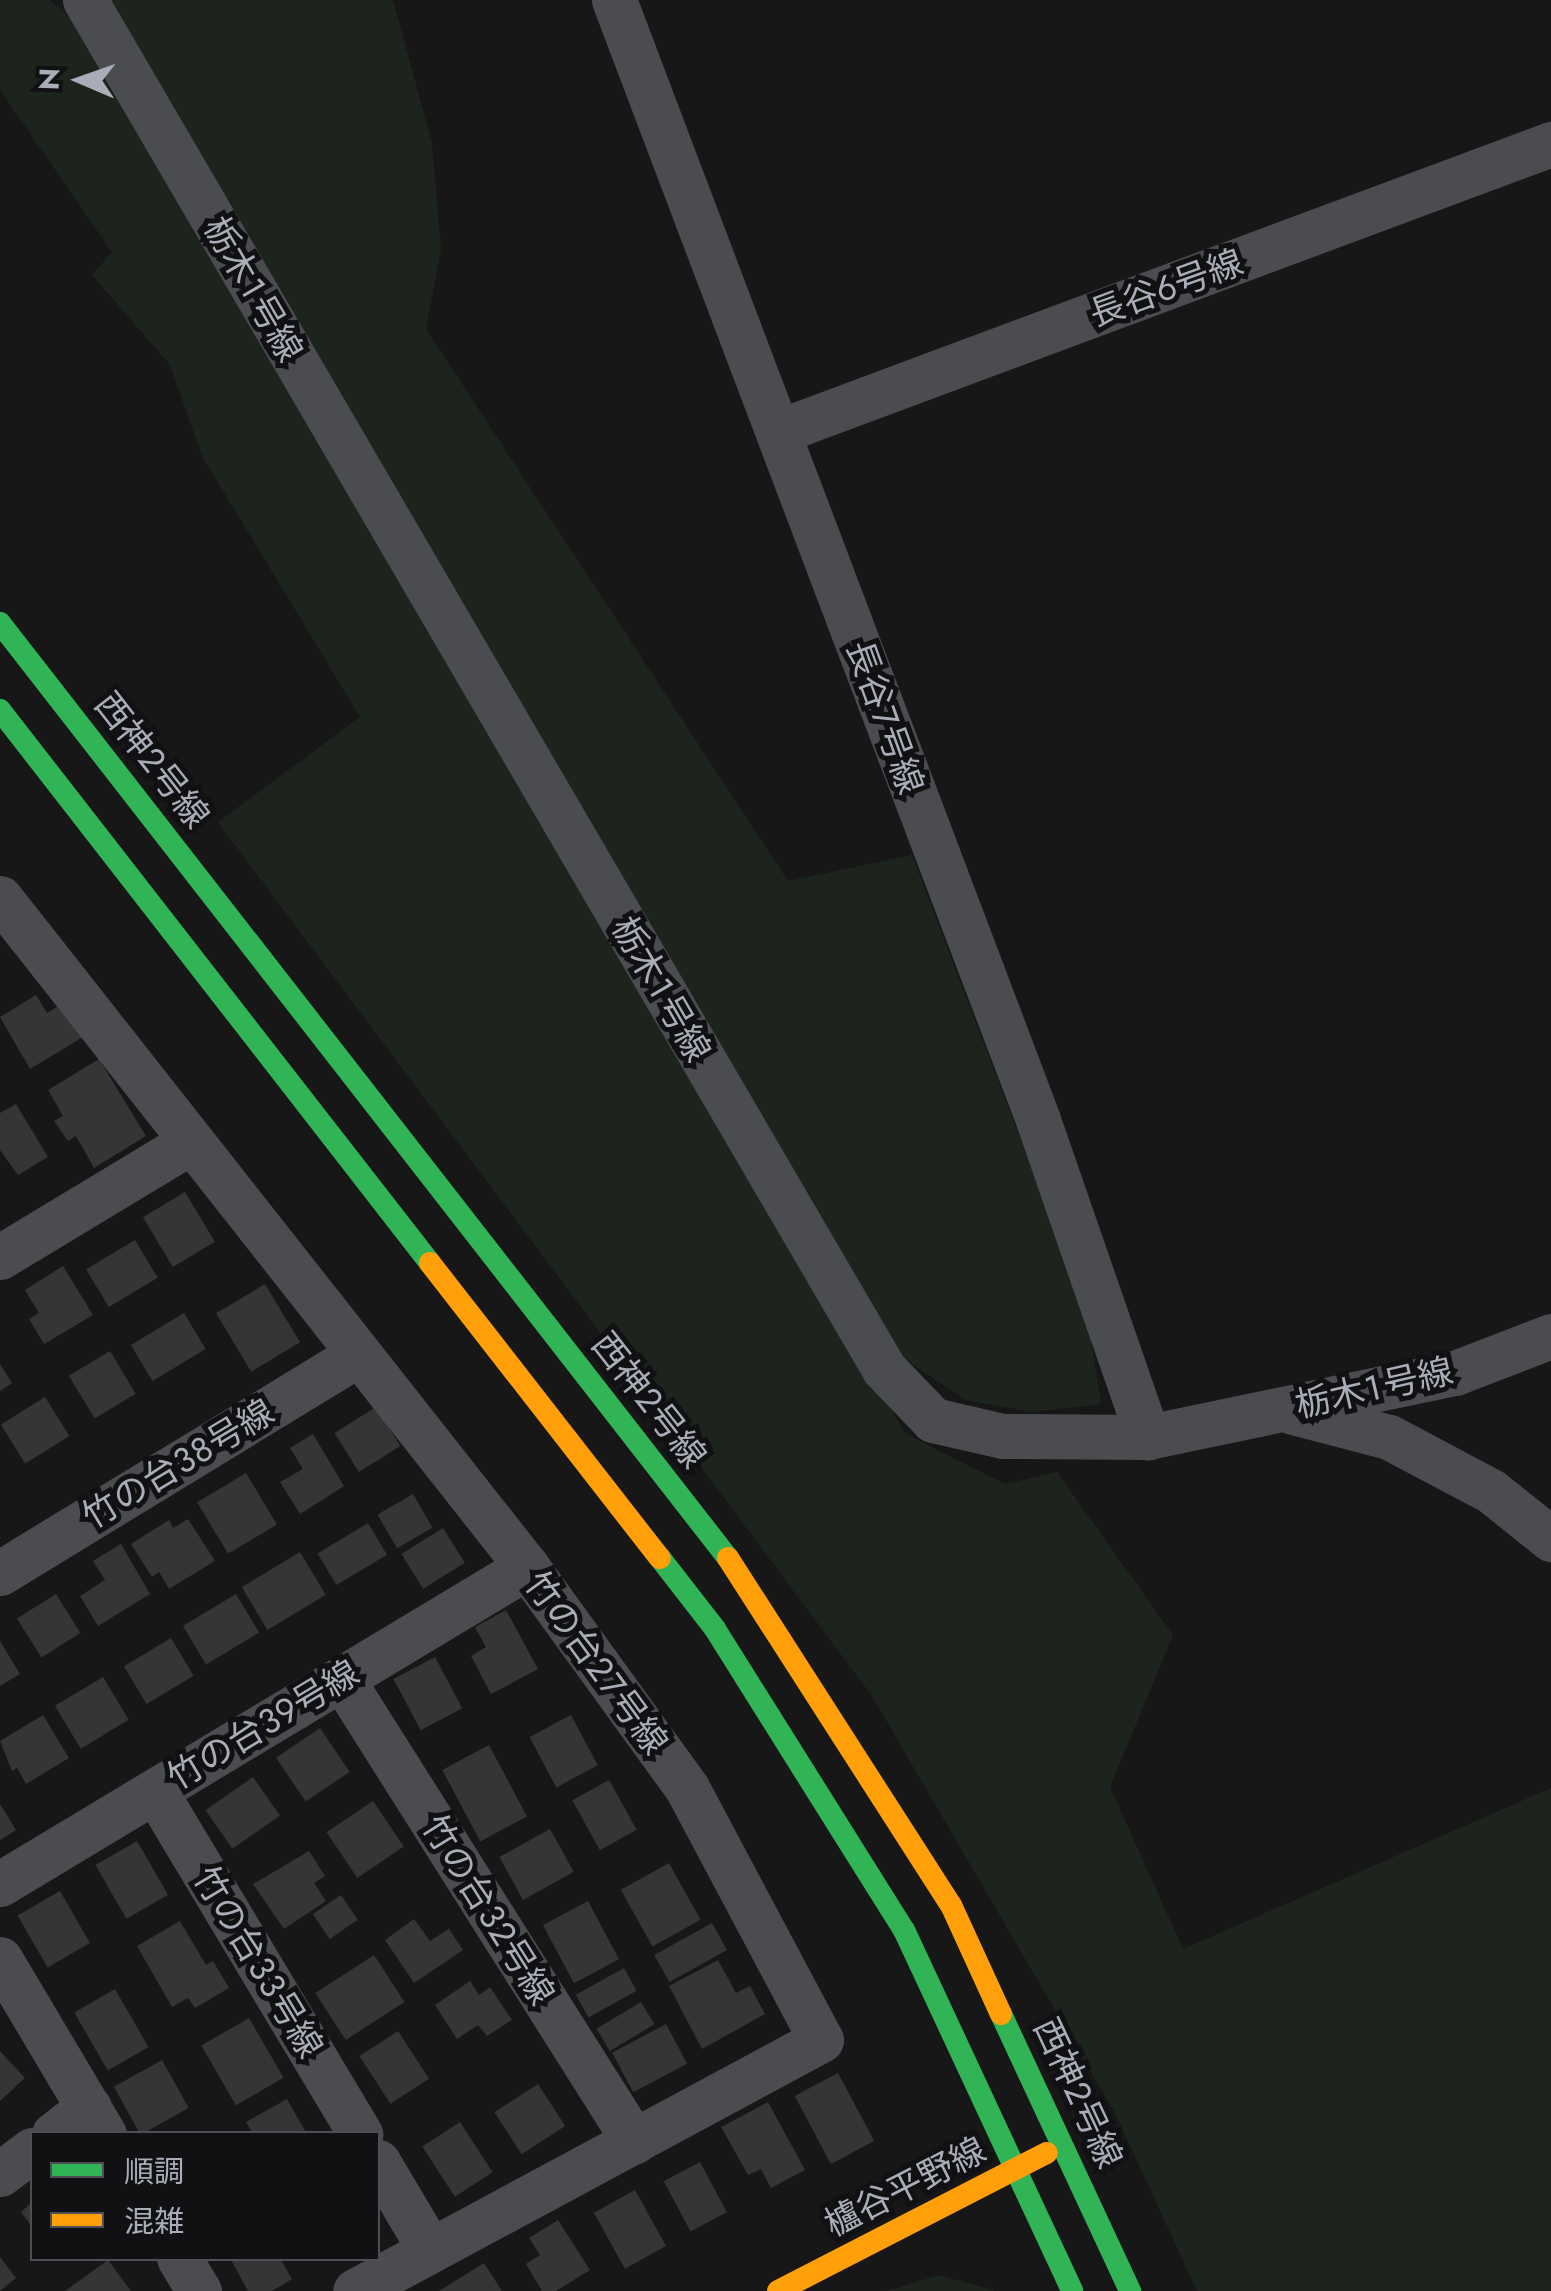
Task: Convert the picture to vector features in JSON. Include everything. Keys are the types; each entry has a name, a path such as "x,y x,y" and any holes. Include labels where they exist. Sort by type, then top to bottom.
{"street":[{"name":"栃木１号線","path":"85,0 884,1369 933,1420 1003,1436 1148,1437 1455,1372 1551,1336"},
{"name":"長谷７号線","path":"614,0 1038,1120 1148,1437"},
{"name":"長谷６号線","path":"780,431 1551,144"},
{"name":"西神２号線","path":"0,622 758,1598 951,1904 1130,2291"},
{"path":"0,710 715,1629 904,1930 1072,2291"},
{"name":"竹の台２７号線","path":"0,898 16,946 191,1142 527,1567 687,1788 821,2040 356,2291"},
{"path":"0,1257 191,1142"},
{"name":"竹の台３８号線","path":"0,1573 356,1355"},
{"path":"1281,1409 1389,1437 1491,1490 1551,1539"},
{"name":"竹の台３９号線","path":"0,1884 527,1567"},
{"name":"竹の台３２号線","path":"342,1678 634,2142"},
{"name":"竹の台３３号線","path":"155,1790 358,2131"},
{"path":"0,1959 83,2125"},
{"name":"櫨谷平野線","path":"778,2291 1064,2145"},
{"path":"0,2174 30,2152"},
{"path":"380,2165 430,2250"},
{"path":"181,2261 198,2291"}],"shaded area":[{"path":"0,0 49,0 73,20 906,1434 1005,1484 1057,1472 1173,1635 1110,1787 1183,1949 1551,1788 1551,2291 1197,2291 1116,2115 872,1696 218,822 360,717 202,456 170,365 92,275 112,252 0,90"},
{"path":"109,0 393,0 432,143 441,249 426,329 788,881 912,855 1087,1314 1101,1404 1032,1412 966,1400 898,1355"},
{"path":"939,2275 993,2290 993,2291 887,2291"}],"building":[{"path":"36,995 47,1013 62,1004 83,1037 30,1069 0,1017"},
{"path":"99,1059 146,1136 94,1168 76,1136 68,1141 54,1121 63,1116 48,1090"},
{"path":"16,1104 48,1157 18,1175 0,1150 0,1113"},
{"path":"185,1192 215,1242 173,1267 143,1217"},
{"path":"135,1240 158,1278 109,1307 86,1269"},
{"path":"63,1266 93,1315 44,1344 29,1319 39,1313 25,1290"},
{"path":"265,1284 300,1342 251,1372 216,1313"},
{"path":"184,1313 206,1349 152,1381 131,1345"},
{"path":"110,1351 136,1394 95,1419 69,1376"},
{"path":"0,1364 12,1383 0,1391"},
{"path":"45,1397 69,1436 25,1464 1,1425"},
{"path":"376,1407 400,1446 359,1472 334,1433"},
{"path":"313,1434 344,1486 300,1514 280,1482 303,1469 290,1448"},
{"path":"246,1473 277,1524 228,1554 197,1502"},
{"path":"413,1494 432,1528 397,1548 377,1514"},
{"path":"188,1519 215,1561 169,1589 159,1572 152,1577 131,1544 169,1520 173,1528"},
{"path":"368,1523 387,1555 336,1585 317,1553"},
{"path":"443,1528 465,1563 423,1589 401,1554"},
{"path":"121,1544 150,1594 98,1626 80,1596 105,1580 93,1561"},
{"path":"300,1552 326,1595 267,1630 242,1587"},
{"path":"56,1594 80,1633 41,1657 17,1618"},
{"path":"236,1594 259,1633 206,1665 183,1626"},
{"path":"506,1610 538,1669 491,1694 471,1656 486,1647 475,1627"},
{"path":"171,1638 194,1676 147,1704 124,1666"},
{"path":"0,1641 20,1674 0,1686"},
{"path":"435,1657 462,1708 421,1730 394,1679"},
{"path":"103,1677 129,1720 81,1749 55,1706"},
{"path":"43,1715 69,1758 26,1784 17,1768 12,1771 0,1741"},
{"path":"571,1715 598,1765 556,1787 530,1737"},
{"path":"320,1728 350,1772 306,1802 276,1758"},
{"path":"489,1745 527,1817 480,1841 442,1770"},
{"path":"253,1777 280,1816 232,1849 205,1810"},
{"path":"609,1780 637,1830 600,1850 572,1800"},
{"path":"373,1801 404,1847 357,1878 327,1832"},
{"path":"0,1804 16,1830 0,1840"},
{"path":"550,1829 574,1872 523,1900 499,1857"},
{"path":"137,1841 168,1895 126,1919 95,1865"},
{"path":"309,1851 325,1876 314,1883 326,1901 284,1929 253,1884"},
{"path":"669,1863 701,1920 652,1947 621,1890"},
{"path":"60,1891 90,1943 48,1967 18,1916"},
{"path":"341,1895 358,1920 330,1939 313,1914"},
{"path":"588,1901 619,1959 574,1983 543,1925"},
{"path":"414,1919 430,1941 449,1929 463,1950 414,1983 385,1940"},
{"path":"180,1921 206,1965 213,1961 229,1988 195,2008 188,1998 172,2007 137,1946"},
{"path":"712,1923 727,1950 669,1982 654,1955"},
{"path":"374,1955 404,2002 346,2040 315,1993"},
{"path":"718,1960 736,1993 750,1986 765,2014 702,2049 669,1986"},
{"path":"624,1968 637,1991 589,2017 576,1995"},
{"path":"470,1981 479,1995 490,1987 512,2020 487,2036 478,2025 457,2039 435,2005"},
{"path":"115,1989 148,2047 108,2071 74,2012"},
{"path":"641,2002 654,2024 610,2051 596,2029"},
{"path":"249,2018 284,2078 236,2105 201,2046"},
{"path":"666,2024 687,2064 633,2092 612,2053"},
{"path":"398,2031 429,2079 390,2104 359,2056"},
{"path":"0,2051 25,2078 0,2101"},
{"path":"162,2060 189,2108 147,2131 138,2131 114,2087"},
{"path":"838,2073 874,2141 831,2164 795,2096"},
{"path":"538,2084 565,2126 522,2154 494,2112"},
{"path":"287,2099 305,2131 251,2131 246,2122"},
{"path":"768,2102 805,2170 771,2188 761,2169 748,2175 721,2127"},
{"path":"460,2122 493,2172 455,2197 422,2147"},
{"path":"700,2162 727,2212 691,2232 664,2181"},
{"path":"635,2190 666,2246 625,2269 594,2213"},
{"path":"30,2204 30,2224 21,2212"},
{"path":"558,2220 590,2270 556,2291 542,2291 526,2264 540,2255 529,2238"},
{"path":"0,2257 16,2278 0,2291"},
{"path":"109,2261 131,2291 65,2291"},
{"path":"232,2261 282,2261 292,2279 272,2291 248,2291"},
{"path":"484,2263 502,2291 439,2291"}],"traffic: fast":[{"path":"0,623 728,1558"},
{"path":"0,710 430,1263"},
{"path":"660,1558 715,1629 904,1930 1072,2291"},
{"path":"1001,2014 1130,2291"}],"traffic: slow":[{"path":"430,1263 660,1558"},
{"path":"728,1558 951,1905 1001,2014"},
{"path":"778,2291 1047,2153"}]}
